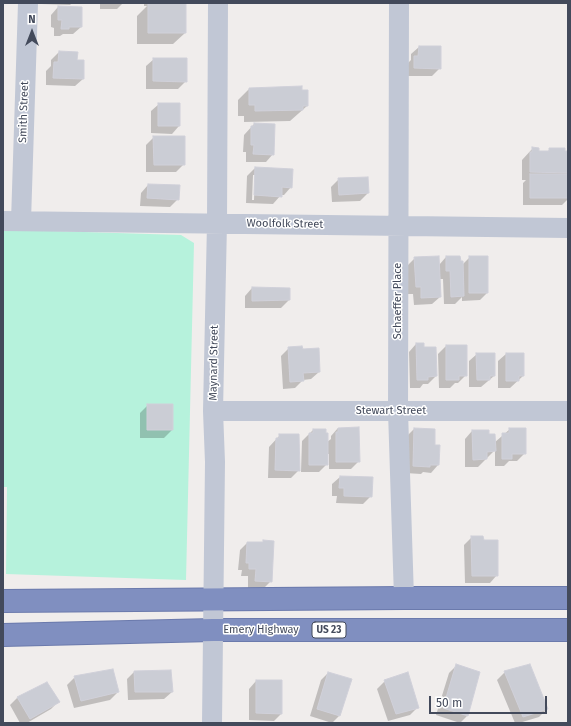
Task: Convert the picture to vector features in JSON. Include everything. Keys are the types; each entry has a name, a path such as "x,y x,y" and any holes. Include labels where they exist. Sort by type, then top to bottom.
{"highway":[{"path":"3,601 568,598"},
{"name":"Emery Highway","path":"3,635 213,630 568,630"}],"street":[{"name":"Smith Street","path":"12,221 28,3"},
{"name":"Maynard Street","path":"212,723 215,462 213,411 217,223 218,3"},
{"name":"Schaeffer Place","path":"399,3 398,411 404,598"},
{"name":"Woolfolk Street","path":"12,221 568,228"},
{"name":"Stewart Street","path":"213,411 568,410"}],"green space":[{"path":"20,230 181,235 194,243 186,580 6,574 7,487 3,487 3,231"}],"building":[{"path":"148,3 186,3 186,33 148,33"},
{"path":"58,6 82,7 82,27 69,27 69,29 61,29 62,20 58,20"},
{"path":"419,46 441,46 441,69 414,68 414,56 418,56"},
{"path":"59,51 78,52 77,60 84,60 84,79 53,78 54,62 58,62"},
{"path":"153,58 187,58 187,82 153,81"},
{"path":"302,86 302,90 308,90 308,106 303,106 303,110 255,111 255,105 249,105 249,88"},
{"path":"158,103 180,103 180,126 158,126"},
{"path":"254,123 275,124 274,155 253,154 254,145 251,145 251,126 254,126"},
{"path":"153,136 185,136 185,165 154,165"},
{"path":"532,147 539,148 539,151 549,151 549,148 565,148 565,151 568,151 568,173 530,172 530,152 532,152"},
{"path":"255,167 293,169 292,188 282,187 282,197 254,195"},
{"path":"530,174 568,174 568,198 530,198"},
{"path":"368,177 369,193 339,195 338,178"},
{"path":"148,184 180,185 179,200 147,198"},
{"path":"439,256 441,297 421,298 421,287 416,287 414,257"},
{"path":"446,256 460,256 461,261 463,261 464,296 451,297 450,271 446,271"},
{"path":"469,256 488,256 488,293 469,293"},
{"path":"252,287 290,288 290,300 252,301"},
{"path":"416,343 424,343 424,347 436,347 437,376 428,377 428,380 417,380"},
{"path":"446,345 467,345 467,376 459,376 459,380 446,380"},
{"path":"302,346 303,349 319,348 320,372 303,373 304,381 290,382 288,347"},
{"path":"476,353 495,353 495,376 490,376 490,380 477,380"},
{"path":"506,353 524,353 524,376 519,376 519,381 506,381"},
{"path":"147,404 173,404 173,430 147,430"},
{"path":"359,427 360,462 336,462 336,432 338,432 338,428"},
{"path":"414,428 435,429 435,445 440,445 439,465 430,465 430,467 413,466"},
{"path":"509,428 526,428 526,454 512,454 512,459 502,459 502,433 509,433"},
{"path":"313,429 326,429 326,433 328,433 328,465 309,465 309,433 313,433"},
{"path":"472,430 489,430 489,434 495,434 496,451 487,452 487,459 473,460"},
{"path":"279,434 299,434 300,471 275,470 276,438 279,438"},
{"path":"340,476 373,477 372,497 344,496 344,488 339,488"},
{"path":"471,536 483,536 484,540 498,540 498,576 472,576"},
{"path":"263,540 274,541 272,582 255,581 256,569 249,569 249,563 246,563 247,542 263,542"},
{"path":"456,664 480,672 468,716 443,708"},
{"path":"530,664 548,709 523,717 504,671"},
{"path":"113,669 119,692 81,701 74,676"},
{"path":"171,670 173,692 135,692 134,671"},
{"path":"328,672 352,679 340,716 317,709"},
{"path":"408,672 419,708 396,714 384,680"},
{"path":"256,680 282,680 282,714 256,713"},
{"path":"47,682 60,702 30,719 17,697"}]}
